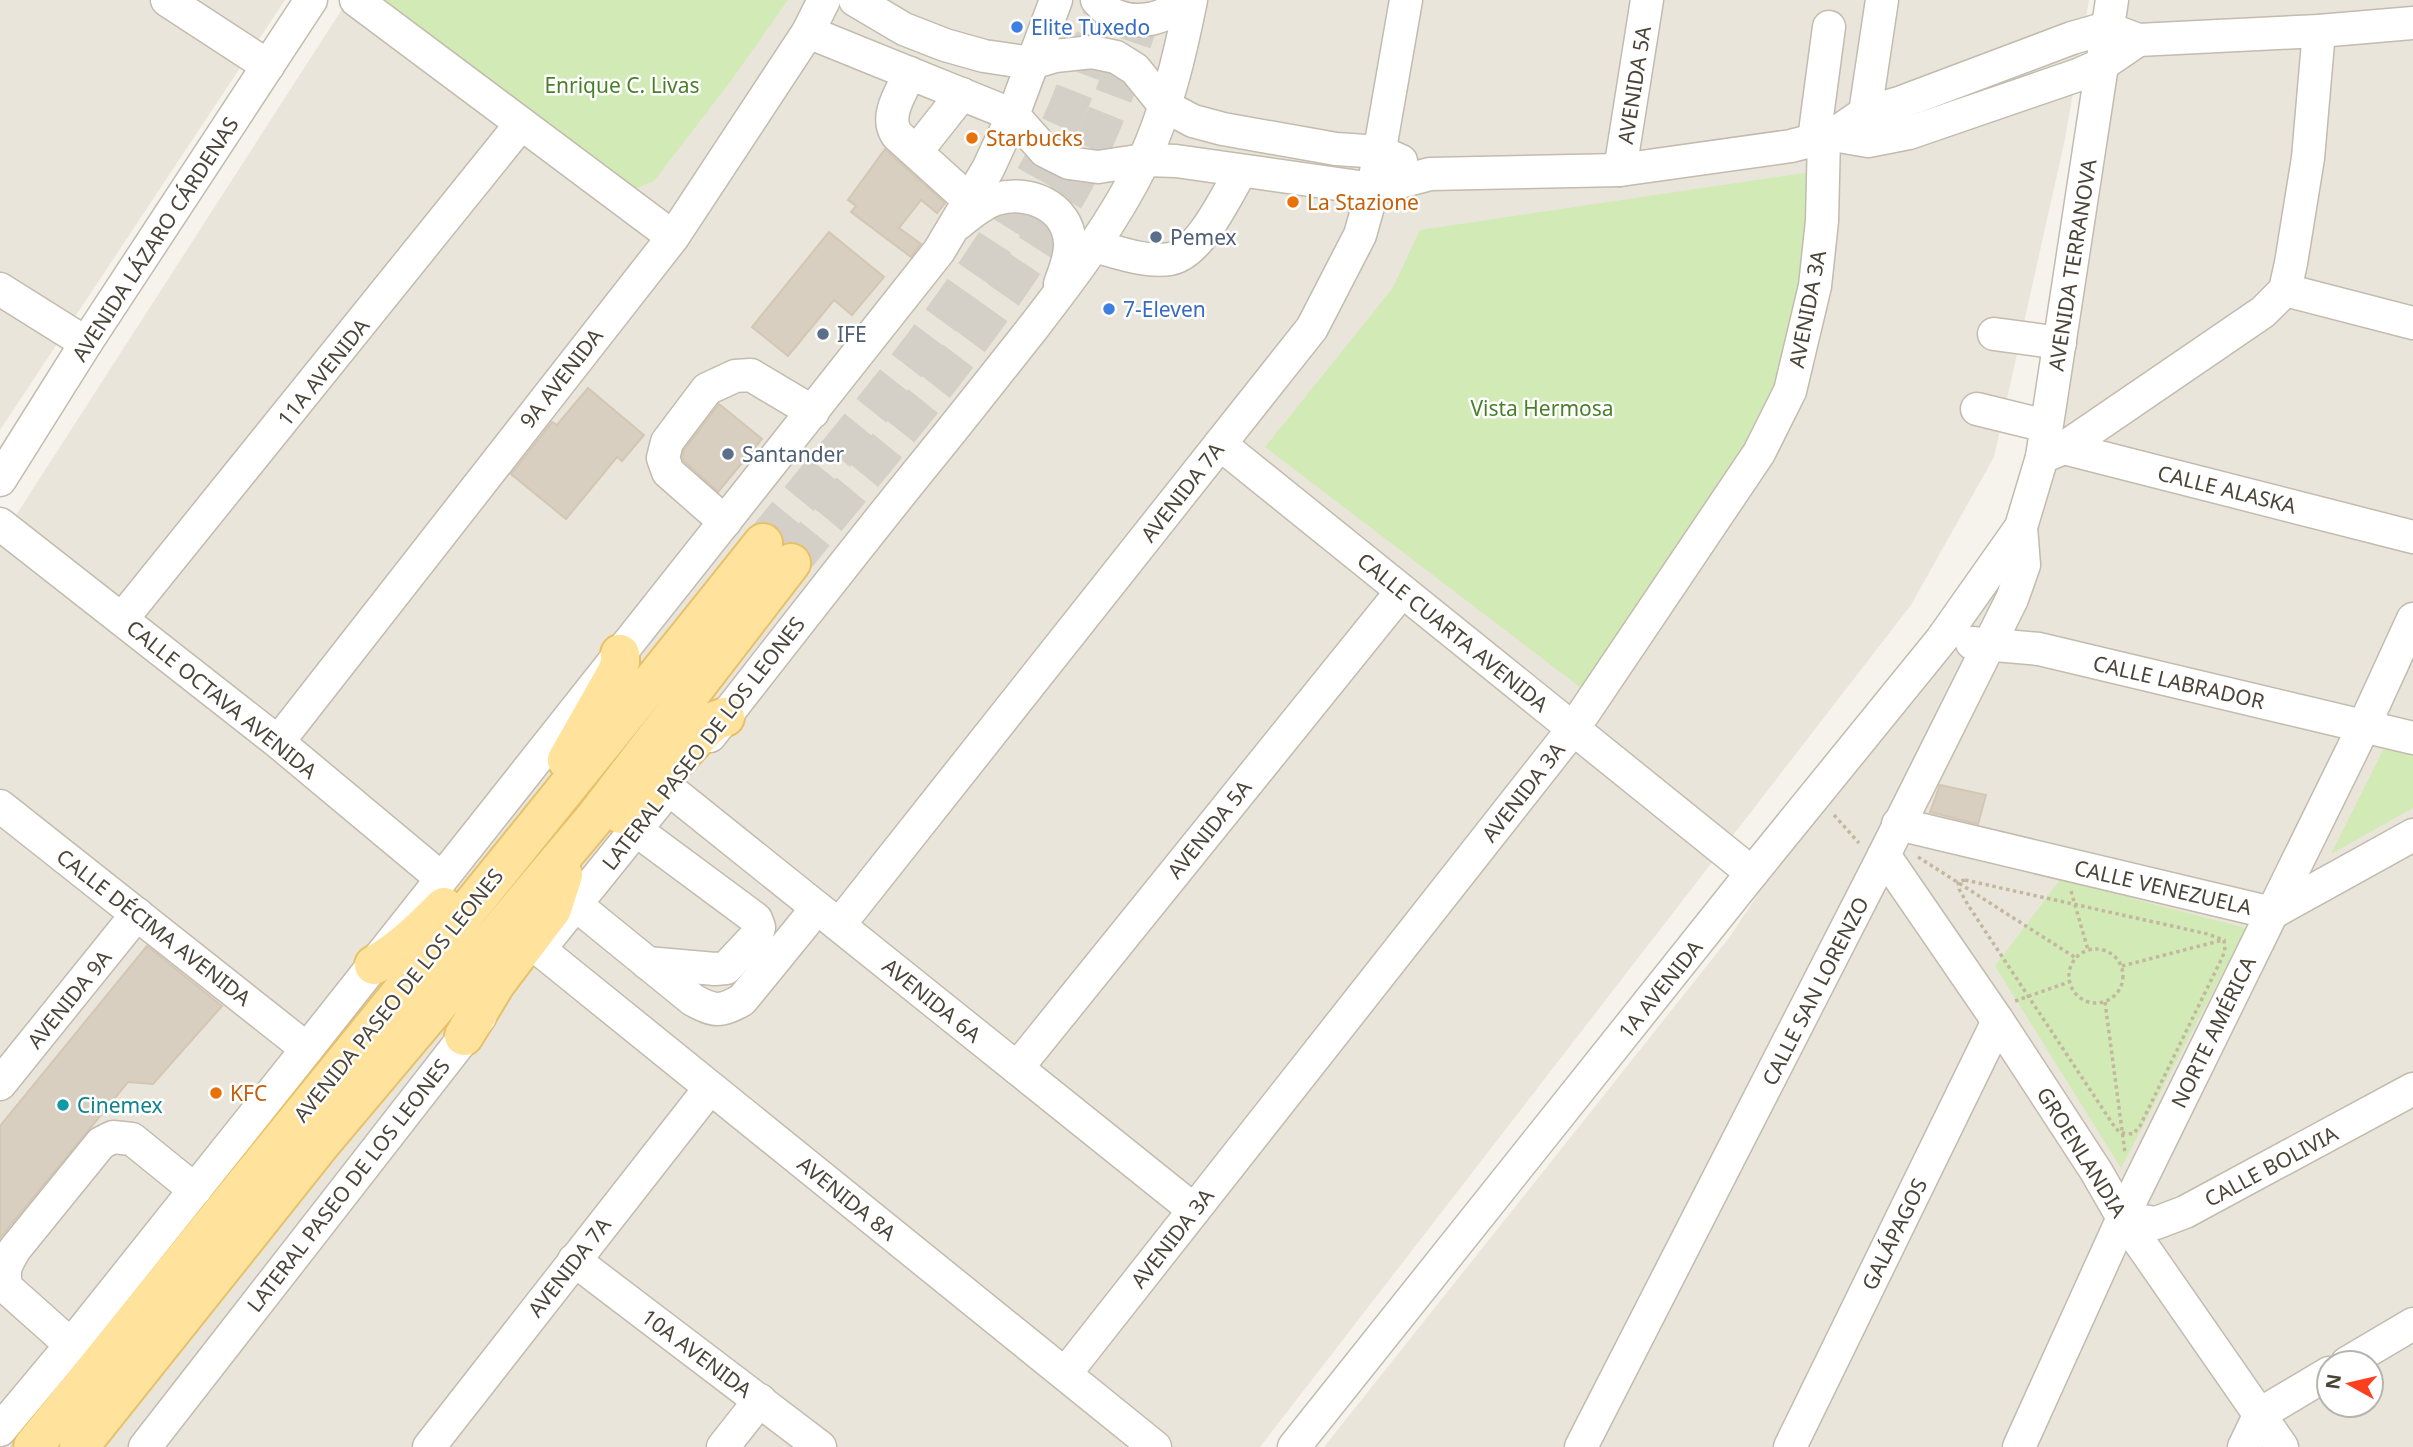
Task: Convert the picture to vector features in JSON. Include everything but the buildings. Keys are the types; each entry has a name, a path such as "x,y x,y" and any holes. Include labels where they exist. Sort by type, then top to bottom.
{"main road":[{"name":"AVENIDA PASEO DE LOS LEONES","path":"33,1447 289,1128 551,809 777,553 593,820 323,1142 79,1447"},
{"path":"551,809 554,790 562,769 617,672 620,654"},
{"path":"593,820 617,817 632,807 703,731 714,721 725,717"},
{"path":"464,1036 489,994 552,909 564,872 564,854"},
{"path":"374,965 418,934 469,885 496,877"}],"street":[{"path":"167,0 268,66"},
{"name":"AVENIDA LÁZARO CÁRDENAS","path":"0,480 310,0"},
{"path":"356,0 673,237"},
{"name":"9A AVENIDA","path":"278,742 673,237 808,33 824,0"},
{"path":"855,0 904,29 984,56 1032,63 1055,56 1092,52 1116,57 1135,69 1166,106 1193,121 1336,149 1381,152 1430,174"},
{"path":"0,1430 195,1190 908,292 962,214 988,169 1013,115 1056,0"},
{"path":"1097,0 1112,14 1130,20 1153,19 1177,7 1181,0"},
{"name":"LATERAL PASEO DE LOS LEONES","path":"145,1447 464,1036 539,949 669,789 1094,246 1144,160 1166,106 1191,0"},
{"name":"AVENIDA 7A","path":"575,904 693,1000 710,1009 726,1009 742,1000 828,917 1220,444 1312,328 1360,235 1381,152 1406,0"},
{"name":"AVENIDA 5A","path":"1620,170 1647,0"},
{"path":"1867,127 1882,0"},
{"path":"1867,127 1902,102 2072,38 2109,14 2138,40"},
{"name":"AVENIDA TERRANOVA","path":"2021,527 2051,444 2060,344 2109,14"},
{"path":"808,33 1013,115 1045,151 1069,163 1098,167 1144,160 1176,161 1373,189 1430,174 1620,170 1791,146 1867,127 1909,133 2078,75 2103,64 2138,40 2319,31 2413,23"},
{"name":"AVENIDA 3A","path":"1065,1374 1573,729 1759,453 1790,391 1815,286 1822,221 1829,27"},
{"path":"2051,444 2263,312 2285,290 2308,158 2319,31"},
{"path":"910,73 891,116 891,127 916,152 962,214"},
{"path":"916,152 962,94"},
{"name":"11A AVENIDA","path":"122,620 521,124"},
{"path":"1094,246 1151,258 1170,259 1188,251 1202,234 1241,171"},
{"path":"962,214 993,200 1013,196 1032,198 1050,206 1065,221 1070,242 1068,264 1053,301"},
{"path":"0,289 86,343"},
{"path":"2285,290 2413,323"},
{"path":"1994,334 2060,344"},
{"path":"725,522 668,472 663,458 667,442 707,389 734,376 751,375 813,412"},
{"name":"CALLE ALASKA","path":"1977,409 2051,444 2413,537"},
{"name":"CALLE CUARTA AVENIDA","path":"1220,444 1752,873"},
{"name":"CALLE OCTAVA AVENIDA","path":"0,524 278,742 441,878"},
{"name":"1A AVENIDA","path":"1294,1447 1942,639 2021,527"},
{"name":"CALLE SAN LORENZO","path":"1581,1447 1990,645 2024,565 2021,527"},
{"name":"AVENIDA 5A","path":"1017,1068 1402,591"},
{"name":"NORTE AMÉRICA","path":"2019,1447 2127,1209 2363,728 2413,619"},
{"name":"CALLE LABRADOR","path":"1942,639 2039,649 2413,738"},
{"name":"AVENIDA 6A","path":"669,789 1194,1210"},
{"name":"CALLE DÉCIMA AVENIDA","path":"0,806 307,1049"},
{"path":"636,830 755,919 759,927 757,934 726,968 647,963"},
{"name":"CALLE VENEZUELA","path":"1888,845 2064,864 2272,913 2413,835"},
{"name":"GROENLANDIA","path":"1888,845 1994,1016 2096,1171 2127,1209 2282,1447"},
{"name":"AVENIDA 9A","path":"0,1083 138,914"},
{"name":"AVENIDA 8A","path":"539,949 1156,1447"},
{"name":"GALÁPAGOS","path":"1790,1447 1994,1016"},
{"name":"AVENIDA 7A","path":"429,1447 710,1088"},
{"name":"CALLE BOLIVIA","path":"2127,1209 2155,1223 2185,1212 2413,1089"},
{"path":"71,1345 7,1289 5,1265 101,1143 113,1138 132,1139 195,1190"},
{"name":"10A AVENIDA","path":"574,1260 820,1447"},
{"path":"2371,1349 2413,1324"},
{"path":"2244,1447 2260,1414 2315,1381"},
{"path":"723,1447 760,1400"}],"path":[{"path":"1815,796 1888,845 1958,882 2076,958"},
{"path":"2064,864 2088,950"},
{"path":"1958,882 1965,880 2208,933 2224,940"},
{"path":"1958,882 1968,905 2116,1129 2122,1133 2133,1134 2140,1126 2225,951 2224,940"},
{"path":"2122,966 2224,940"},
{"path":"2101,949 2114,955 2122,966 2123,981 2117,994 2105,1002 2083,1000 2074,992 2069,982 2070,969 2076,958 2088,950 2101,949"},
{"path":"1994,1016 2029,996 2069,982"},
{"path":"2105,1002 2122,1133 2127,1209"}],"shaded area":[{"path":"0,0 285,0 0,430"},
{"path":"348,0 2089,0 2065,139 1994,457 1911,605 1260,1447 0,1447 0,540"},
{"path":"2127,0 2413,0 2413,1447 1324,1447 1729,938 2023,495"}],"green space":[{"name":"Enrique C. Livas","path":"373,0 788,0 730,82 654,181 635,189 614,186"},
{"name":"Vista Hermosa","path":"1811,172 1793,352 1743,458 1581,688 1265,447 1392,289 1420,230"},
{"path":"2388,740 2413,748 2413,808 2331,854"},
{"path":"2060,880 2246,928 2121,1168 1995,966"}],"tunnel":[{"path":"763,543 910,361 979,267 1011,218 1060,126 1108,0"},
{"path":"791,563 939,381 1009,287 1041,238 1094,143 1146,0"}],"place":[{"name":"Elite Tuxedo","path":"1017,27"},
{"name":"Starbucks","path":"972,138"},
{"name":"La Stazione","path":"1293,202"},
{"name":"Pemex","path":"1156,237"},
{"name":"7-Eleven","path":"1109,309"},
{"name":"IFE","path":"823,334"},
{"name":"Santander","path":"728,454"},
{"name":"KFC","path":"216,1093"},
{"name":"Cinemex","path":"63,1105"}]}
